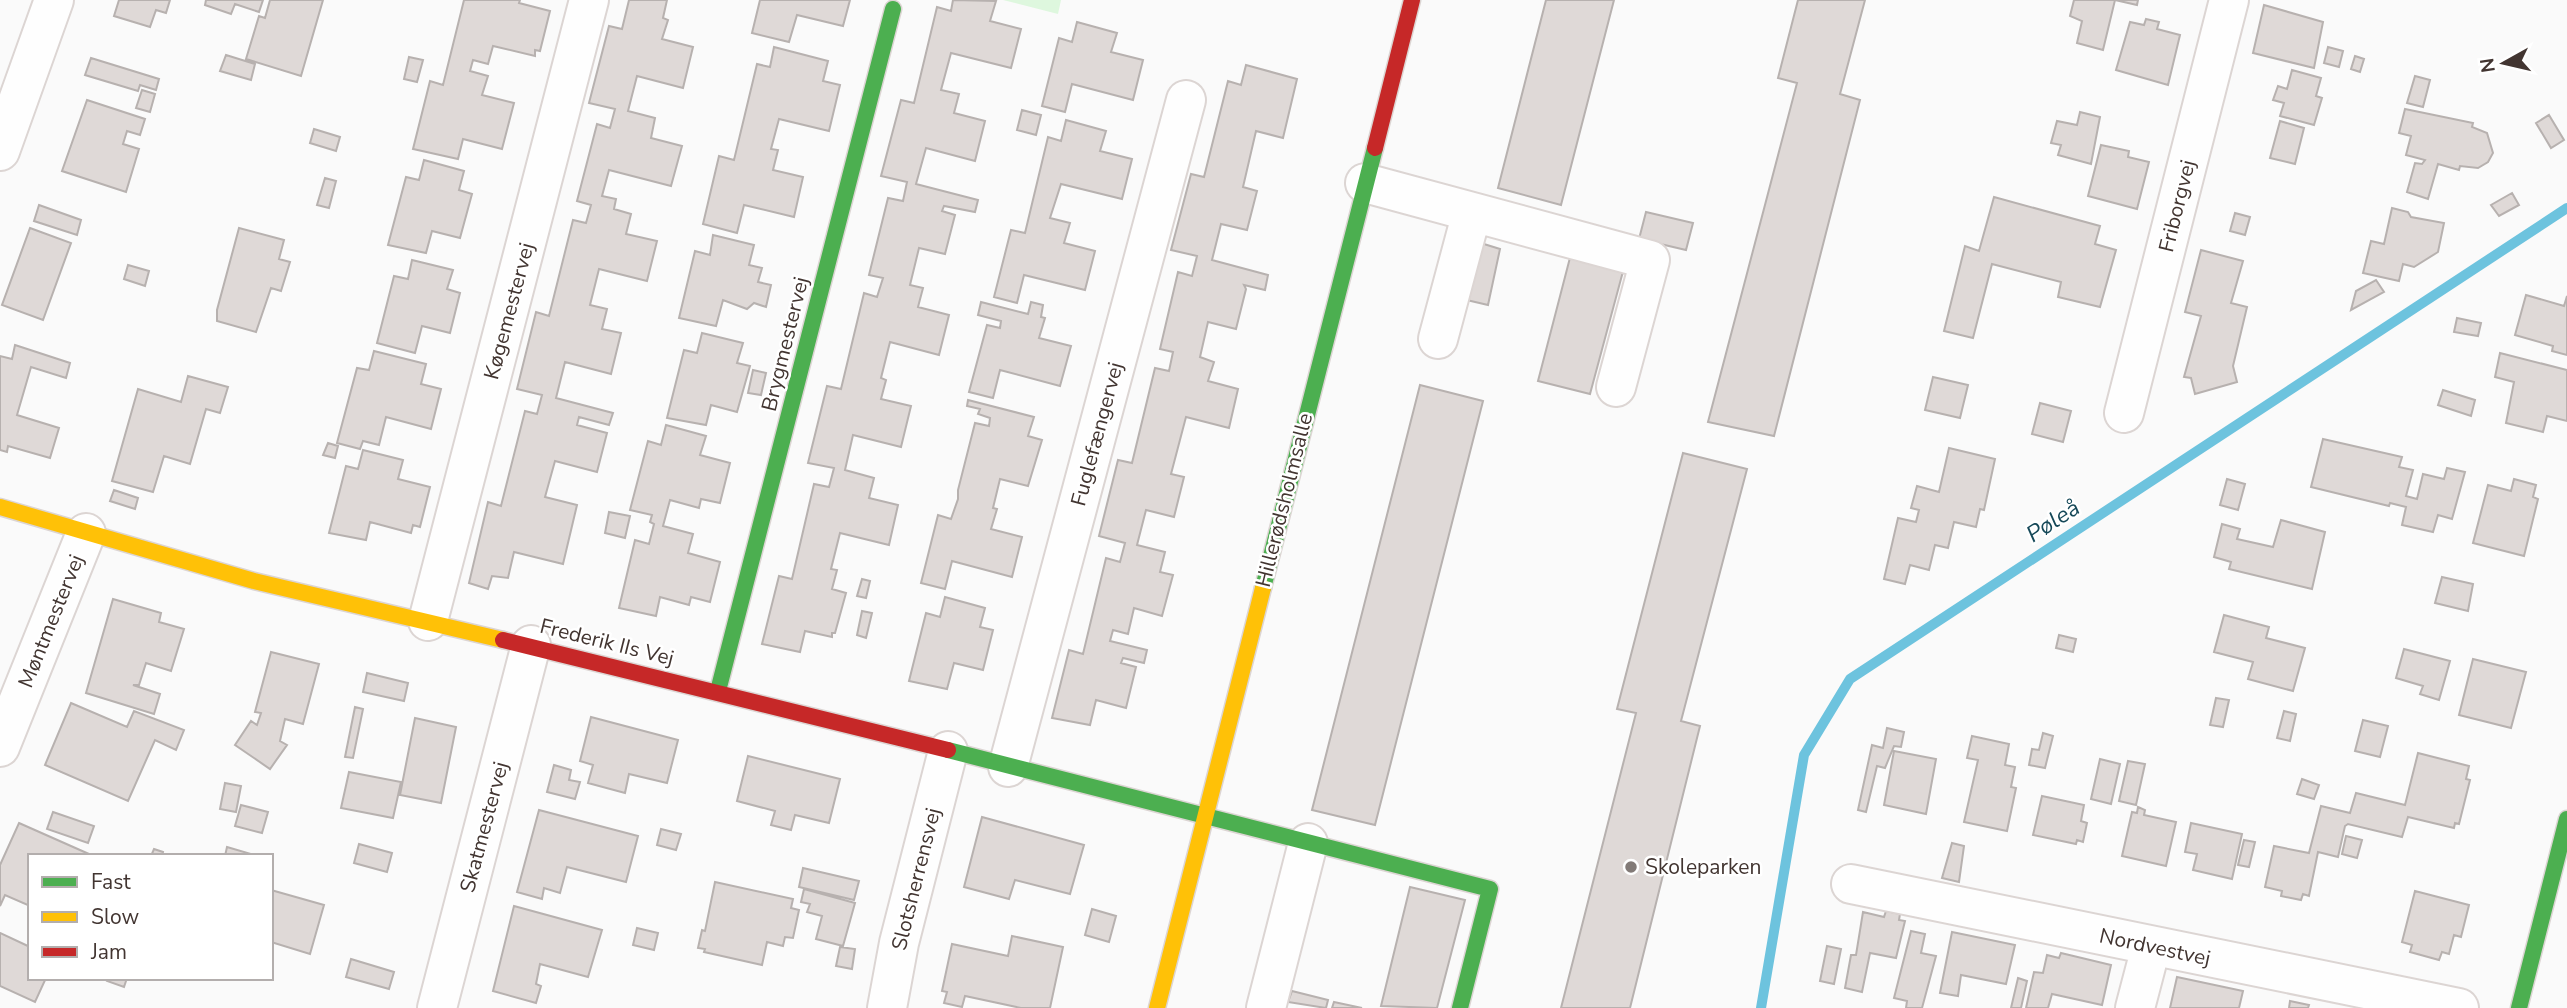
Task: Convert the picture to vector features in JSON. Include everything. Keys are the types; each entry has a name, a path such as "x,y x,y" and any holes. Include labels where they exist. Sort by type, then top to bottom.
{"street":[{"path":"0,151 54,0"},
{"name":"Køgemestervej","path":"428,621 590,0"},
{"name":"Hillerødsholmsalle","path":"1157,1008 1412,0"},
{"name":"Friborgvej","path":"2124,413 2229,0"},
{"name":"Brygmestervej","path":"718,691 893,9"},
{"name":"Fuglefængervej","path":"1008,767 1186,100"},
{"path":"1365,183 1650,260 1616,387"},
{"path":"1438,338 1472,212"},
{"name":"Frederik IIs Vej","path":"0,507 254,581 718,691 1204,816"},
{"name":"Møntmestervej","path":"0,747 86,533"},
{"name":"Skatmestervej","path":"437,1008 531,645"},
{"name":"Slotsherrensvej","path":"887,1008 899,943 947,751"},
{"path":"1204,816 1490,889 1460,1008"},
{"path":"2519,1008 2567,820"},
{"path":"1266,1008 1308,843"},
{"name":"Nordvestvej","path":"1851,884 2459,1008"},
{"path":"2135,1008 2151,947"}],"green space":[{"path":"1003,0 1061,0 1058,14"}],"building":[{"path":"119,0 170,0 166,13 156,10 150,27 114,16"},
{"path":"206,0 263,0 259,12 235,4 231,14 205,5"},
{"path":"270,0 323,0 301,76 246,59 259,16 265,18"},
{"path":"464,0 520,0 519,3 550,11 540,51 535,50 535,56 493,46 488,64 473,60 470,71 488,76 482,95 514,103 502,149 463,139 458,159 413,149 430,81 443,85"},
{"path":"629,0 667,0 663,18 668,20 662,39 693,47 683,88 637,76 628,111 655,118 651,138 682,146 671,186 609,170 602,196 616,199 614,209 631,214 626,234 657,241 647,281 599,269 590,305 607,309 602,329 621,333 611,374 565,362 556,398 613,413 609,425 579,417 577,425 607,433 597,472 555,461 545,497 577,505 563,564 514,552 508,578 492,576 488,589 469,583 488,502 501,506 525,411 537,414 542,395 517,389 536,312 549,316 573,220 586,223 591,205 577,201 597,124 610,128 615,109 589,103 609,26 622,29"},
{"path":"760,0 850,0 843,26 797,15 789,42 752,33"},
{"path":"953,0 996,1 990,21 1021,29 1011,68 951,53 941,90 959,94 954,113 985,121 975,161 926,148 916,184 978,200 975,212 944,206 942,211 955,215 945,254 919,248 910,285 923,288 918,307 949,315 939,355 890,342 881,378 886,380 881,399 911,406 901,447 853,435 845,470 874,478 869,498 898,505 889,545 840,533 831,569 837,570 832,589 846,593 835,633 832,633 832,637 805,631 800,652 762,644 779,576 792,579 814,484 829,487 834,468 808,463 827,386 841,389 864,293 877,297 883,278 869,275 888,198 903,201 907,182 881,176 901,100 914,103 937,7 951,11"},
{"path":"1546,0 1614,0 1561,205 1498,188"},
{"path":"1798,0 1865,0 1840,94 1860,100 1774,436 1708,422 1797,83 1778,78"},
{"path":"2074,0 2115,0 2103,50 2077,43 2082,21 2070,16"},
{"path":"2115,0 2138,0 2137,5"},
{"path":"2264,5 2323,22 2314,68 2253,53"},
{"path":"2146,19 2159,22 2157,29 2180,35 2168,85 2116,70 2130,22 2144,25"},
{"path":"1077,22 1117,33 1111,52 1143,60 1133,100 1072,84 1065,112 1042,106 1059,38 1072,42"},
{"path":"774,47 828,61 823,81 840,85 829,131 779,119 771,149 778,150 773,170 803,177 794,217 744,205 737,233 703,224 719,156 734,160 757,64 770,67"},
{"path":"2328,47 2343,51 2339,67 2324,63"},
{"path":"226,55 255,64 251,80 220,71"},
{"path":"2355,56 2364,59 2360,72 2351,69"},
{"path":"409,57 423,60 417,82 404,79"},
{"path":"91,58 159,79 156,90 140,85 138,91 85,75"},
{"path":"1246,65 1297,79 1283,138 1256,131 1243,187 1257,191 1247,230 1221,224 1212,260 1268,275 1265,290 1244,285 1246,289 1236,329 1208,322 1200,357 1214,362 1208,381 1238,389 1229,428 1186,417 1171,474 1184,477 1174,517 1146,510 1137,545 1165,552 1160,572 1173,575 1162,616 1134,608 1128,634 1113,630 1110,641 1147,650 1144,663 1123,658 1121,663 1136,667 1126,708 1096,700 1090,725 1052,718 1069,650 1083,654 1106,558 1120,562 1125,543 1099,536 1118,460 1132,463 1155,368 1169,371 1173,352 1160,349 1178,272 1192,276 1197,256 1171,250 1191,174 1204,177 1228,81 1241,85"},
{"path":"2292,70 2321,78 2316,96 2322,98 2314,125 2280,116 2284,103 2273,100 2278,86 2287,89"},
{"path":"2415,76 2430,80 2423,107 2407,103"},
{"path":"142,90 155,94 150,112 136,108"},
{"path":"87,100 145,119 140,135 127,131 123,144 139,149 126,192 62,171"},
{"path":"2405,109 2473,123 2472,127 2487,133 2493,153 2488,162 2478,168 2460,166 2459,170 2438,164 2428,199 2407,192 2415,163 2422,164 2425,160 2406,155 2411,136 2399,133"},
{"path":"1022,110 1041,115 1036,135 1017,130"},
{"path":"2080,112 2100,117 2091,164 2058,155 2061,145 2051,143 2057,121 2077,125"},
{"path":"2549,115 2564,140 2551,148 2536,123"},
{"path":"1066,120 1106,131 1100,151 1132,159 1122,199 1061,184 1050,218 1070,223 1064,243 1095,251 1085,290 1024,275 1017,303 994,297 1011,230 1025,233 1048,137 1061,141"},
{"path":"2280,121 2304,128 2295,164 2270,158"},
{"path":"314,129 340,137 336,151 310,143"},
{"path":"2101,145 2129,151 2128,157 2149,162 2137,209 2088,196"},
{"path":"424,160 464,171 459,190 472,194 460,238 432,231 426,253 388,245 406,177 419,180"},
{"path":"325,178 336,181 329,208 317,205"},
{"path":"2512,193 2519,205 2499,216 2491,205"},
{"path":"1994,197 2100,226 2095,244 2116,250 2100,307 2058,297 2061,282 1992,264 1973,338 1944,331 1965,246 1979,251"},
{"path":"39,205 81,220 77,235 34,221"},
{"path":"2392,208 2408,212 2411,217 2444,223 2438,252 2414,267 2403,264 2399,281 2363,273 2371,241 2384,244"},
{"path":"1646,212 1693,223 1686,250 1639,239"},
{"path":"2235,213 2250,217 2245,235 2230,231"},
{"path":"30,228 71,243 43,320 2,305"},
{"path":"239,228 284,240 279,259 290,262 281,291 271,288 256,332 217,321 217,310"},
{"path":"713,235 754,245 749,265 762,268 758,282 771,285 766,307 754,303 747,309 723,300 716,326 679,318 695,251 710,255"},
{"path":"1471,240 1500,249 1488,305 1458,298"},
{"path":"1572,250 1625,264 1590,394 1538,381"},
{"path":"2201,250 2243,261 2231,303 2247,307 2233,366 2237,382 2195,394 2191,378 2184,377 2201,316 2185,312"},
{"path":"412,260 453,270 447,289 460,293 450,333 422,326 415,353 377,343 394,276 408,279"},
{"path":"128,265 149,271 145,286 124,279"},
{"path":"2376,280 2384,292 2351,310 2356,291"},
{"path":"2526,295 2564,306 2567,296 2567,355 2552,351 2553,346 2515,335"},
{"path":"981,302 1028,314 1031,302 1043,305 1041,317 1045,318 1039,338 1071,346 1060,386 1000,370 993,398 969,392 987,325 1000,328 1001,321 978,315"},
{"path":"2457,318 2481,323 2478,336 2454,332"},
{"path":"702,333 743,343 737,363 750,366 737,412 711,405 706,425 667,418 684,350 697,353"},
{"path":"15,345 70,363 66,378 31,367 17,415 59,428 50,458 8,446 7,452 0,450 0,356 12,359"},
{"path":"374,351 426,364 421,384 441,389 431,429 386,417 379,445 363,441 360,449 337,443 357,368 369,370"},
{"path":"2500,353 2567,370 2567,421 2547,416 2543,432 2506,423 2514,382 2495,377"},
{"path":"753,370 766,373 761,395 748,393"},
{"path":"188,376 228,387 220,413 206,409 190,464 164,456 153,492 112,481 138,389 181,402"},
{"path":"1933,377 1968,385 1960,418 1925,410"},
{"path":"1420,385 1483,401 1375,825 1312,810"},
{"path":"2443,390 2475,400 2471,416 2438,405"},
{"path":"968,400 1034,417 1028,436 1042,440 1028,486 1000,479 993,508 997,509 991,529 1022,537 1012,577 952,561 945,589 921,583 938,515 951,519 958,499 975,423 989,426 990,418 978,414 980,409 967,406"},
{"path":"2040,403 2071,411 2063,442 2032,434"},
{"path":"666,425 706,436 700,455 730,463 720,503 701,499 699,508 670,500 663,526 693,534 688,553 720,562 710,602 691,597 689,605 660,597 656,616 619,608 635,540 649,544 654,524 650,522 652,515 630,510 648,441 661,445"},
{"path":"2323,439 2402,457 2399,467 2413,470 2406,496 2417,499 2423,474 2444,479 2447,468 2465,472 2452,519 2438,515 2433,532 2402,525 2406,507 2390,503 2389,506 2311,487"},
{"path":"328,443 338,446 335,458 323,455"},
{"path":"1949,448 1995,459 1984,510 1980,509 1976,527 1954,522 1948,548 1935,545 1929,570 1910,565 1905,584 1884,579 1898,518 1916,522 1919,510 1911,508 1917,486 1939,492"},
{"path":"363,450 403,460 398,479 430,487 420,527 413,525 411,533 370,522 366,540 329,533 346,466 358,469"},
{"name":"Skoleparken","path":"1683,453 1747,469 1681,721 1700,726 1630,1008 1561,1008 1636,713 1617,709"},
{"path":"2227,479 2245,484 2238,510 2220,505"},
{"path":"2514,479 2536,485 2533,497 2538,499 2524,556 2473,543 2488,485 2511,491"},
{"path":"114,490 138,498 135,509 110,501"},
{"path":"609,512 630,516 625,538 605,533"},
{"path":"2281,520 2325,532 2312,589 2229,569 2231,562 2214,557 2222,524 2240,529 2237,539 2273,547"},
{"path":"2442,577 2473,584 2468,611 2435,603"},
{"path":"862,579 870,581 866,598 857,596"},
{"path":"945,597 985,608 980,627 993,630 983,670 954,663 947,689 909,681 926,613 940,617"},
{"path":"113,599 161,613 159,622 184,629 171,671 146,663 139,685 133,685 160,694 154,714 86,693"},
{"path":"862,611 872,613 866,638 857,635"},
{"path":"2224,615 2269,627 2266,638 2305,648 2293,691 2248,679 2253,662 2214,652"},
{"path":"2059,635 2076,639 2073,652 2056,648"},
{"path":"2404,649 2450,661 2439,700 2420,694 2423,686 2396,678"},
{"path":"271,652 319,664 303,724 285,719 280,741 287,745 270,769 235,745 251,721 257,725 261,713 255,712"},
{"path":"2473,659 2526,672 2511,728 2459,715"},
{"path":"367,673 408,683 404,701 363,692"},
{"path":"2216,698 2229,700 2223,727 2210,725"},
{"path":"71,703 127,727 134,711 184,730 176,750 155,740 128,801 45,765"},
{"path":"355,707 363,709 353,758 345,757"},
{"path":"2284,711 2296,714 2290,741 2277,738"},
{"path":"591,717 678,740 667,783 629,774 625,793 588,783 593,765 580,761"},
{"path":"415,718 456,727 441,803 400,795"},
{"path":"2363,720 2388,726 2380,757 2355,751"},
{"path":"1887,728 1904,732 1901,747 1894,746 1885,768 1877,766 1866,812 1858,810 1872,745 1883,748"},
{"path":"2043,733 2053,736 2045,768 2029,765 2032,749 2039,750"},
{"path":"1972,736 2009,744 2005,765 2015,767 2011,787 2016,788 2007,831 1964,822 1978,760 1967,758"},
{"path":"1894,751 1936,759 1926,814 1884,805"},
{"path":"2418,753 2469,766 2466,779 2470,780 2459,824 2455,823 2454,828 2408,817 2402,837 2348,824 2345,826 2338,857 2318,852 2309,896 2303,894 2301,900 2281,896 2282,891 2265,887 2274,846 2309,853 2321,806 2350,813 2356,793 2405,805"},
{"path":"748,756 840,779 829,823 795,815 791,830 771,825 775,811 737,801"},
{"path":"2100,759 2120,764 2111,804 2091,799"},
{"path":"2128,761 2145,764 2136,805 2119,801"},
{"path":"554,765 571,770 569,780 580,782 575,799 547,792"},
{"path":"349,772 401,782 393,818 341,808"},
{"path":"2302,779 2319,785 2314,799 2297,794"},
{"path":"225,783 241,786 236,812 220,809"},
{"path":"2042,796 2084,805 2081,821 2087,823 2083,842 2077,840 2076,844 2033,835"},
{"path":"241,805 268,812 262,833 235,826"},
{"path":"2138,807 2145,810 2144,815 2176,822 2166,866 2122,856 2132,812 2137,813"},
{"path":"539,810 638,836 626,882 567,867 560,893 544,888 542,899 517,892"},
{"path":"53,812 94,826 88,843 47,829"},
{"path":"982,817 1084,845 1070,894 1015,880 1009,899 964,887"},
{"path":"19,823 89,854 28,854 28,905 5,895 0,906 0,865"},
{"path":"2191,823 2242,834 2232,879 2193,870 2197,854 2185,852"},
{"path":"661,829 681,834 676,850 657,845"},
{"path":"2346,836 2362,840 2357,858 2342,854"},
{"path":"2244,840 2255,842 2249,867 2238,865"},
{"path":"1952,843 1964,846 1959,882 1942,878"},
{"path":"359,844 392,853 387,872 354,863"},
{"path":"227,847 251,854 225,854"},
{"path":"154,849 163,852 162,854 152,854"},
{"path":"803,868 859,881 854,900 799,887"},
{"path":"715,882 793,899 791,908 799,910 793,938 785,937 783,946 767,942 762,965 704,952 705,949 698,948 702,930 705,931"},
{"path":"1410,887 1465,900 1437,1008 1381,1006"},
{"path":"804,889 855,903 843,946 816,939 822,916 807,912 810,904 801,902"},
{"path":"273,891 324,905 310,954 273,943"},
{"path":"2415,891 2469,905 2461,937 2454,935 2449,954 2442,952 2439,960 2410,952 2412,945 2402,942"},
{"path":"514,906 602,930 588,977 540,964 536,984 541,986 536,1003 493,991"},
{"path":"1092,909 1116,916 1109,942 1085,935"},
{"path":"1886,911 1900,914 1899,920 1905,921 1896,958 1870,953 1862,992 1845,988 1851,955 1856,955 1863,912 1884,917"},
{"path":"637,928 658,933 654,950 633,945"},
{"path":"1911,931 1925,934 1921,953 1936,956 1922,1008 1906,1008 1907,1001 1894,998"},
{"path":"1952,932 2015,945 2006,984 1961,975 1958,996 1940,993"},
{"path":"0,933 28,946 28,980 45,980 35,1002 0,986"},
{"path":"1012,936 1063,947 1050,1008 1021,1008 965,996 962,1007 944,1003 947,992 942,991 952,944 1008,956"},
{"path":"1827,946 1841,949 1834,984 1820,981"},
{"path":"840,947 855,949 852,969 836,966"},
{"path":"2061,953 2111,965 2102,1005 2052,994 2048,1008 2026,1008 2034,972 2043,973 2047,955 2059,958"},
{"path":"351,959 394,972 389,989 346,977"},
{"path":"2177,977 2243,991 2239,1008 2170,1008"},
{"path":"2018,978 2027,981 2021,1008 2011,1008"},
{"path":"107,980 126,980 124,987"},
{"path":"1292,991 1328,1000 1326,1008 1288,1002"},
{"path":"2290,1001 2309,1005 2308,1008 2289,1008"},
{"path":"1334,1002 1362,1008 1332,1008"}],"waterway":[{"name":"Pøleå","path":"1761,1008 1804,755 1850,679 2567,208"}],"traffic: fast":[{"path":"718,691 893,9"},
{"path":"1263,588 1375,148"},
{"path":"948,750 1490,889 1460,1008"},
{"path":"2519,1008 2567,819"}],"traffic: slow":[{"path":"0,507 254,581 503,640"},
{"path":"1157,1008 1263,588"}],"traffic: jam":[{"path":"1375,148 1412,0"},
{"path":"503,640 948,750"}],"place":[{"name":"Skoleparken","path":"1631,867"}]}
